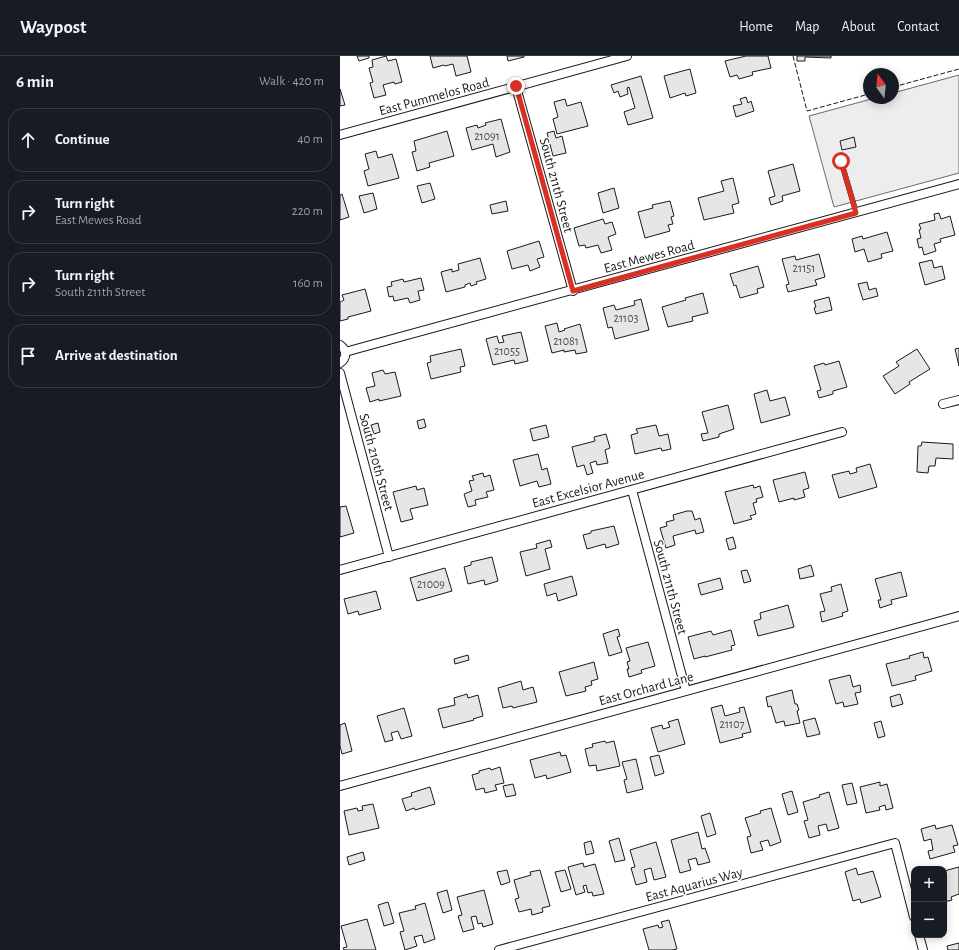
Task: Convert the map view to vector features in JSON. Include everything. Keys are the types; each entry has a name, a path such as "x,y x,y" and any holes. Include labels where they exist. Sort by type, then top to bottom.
{"street":[{"name":"East Pummelos Road","path":"340,135 627,56"},
{"name":"South 211th Street","path":"516,86 573,291"},
{"name":"East Mewes Road","path":"340,363 344,360 343,349 573,291 959,184"},
{"name":"South 210th Street","path":"340,373 389,557"},
{"path":"943,404 959,400"},
{"name":"East Excelsior Avenue","path":"340,570 842,432"},
{"name":"South 211th Street","path":"632,490 686,691"},
{"name":"East Orchard Lane","path":"340,786 959,616"},
{"name":"East Aquarius Way","path":"499,950 895,843 911,905"},
{"path":"920,938 923,950"}],"lane":[{"path":"841,161 856,213"}],"shaded area":[{"path":"959,75 959,173 834,207 809,116 863,101 863,104 899,104 899,91"}],"building":[{"path":"357,56 369,56 369,58 359,61"},
{"path":"386,56 388,61 396,59 402,82 395,84 394,82 383,85 386,95 374,98 370,83 373,82 369,68 373,67 372,60"},
{"path":"430,56 467,56 471,72 456,76 453,64 433,68"},
{"path":"507,56 524,56 524,57 508,61"},
{"path":"746,56 768,56 771,68 752,72 753,75 739,79 737,75 730,77 725,61"},
{"path":"797,56 831,56 831,58 805,57 805,61 797,61"},
{"path":"690,69 696,93 686,96 685,93 670,98 664,76"},
{"path":"641,76 653,118 628,125 624,112 635,108 629,87 627,88 628,94 620,97 618,91 614,93 611,85"},
{"path":"340,89 345,105 340,106"},
{"path":"746,97 748,103 751,101 754,111 736,117 733,106 742,104 740,99"},
{"path":"565,99 567,106 581,102 588,126 557,134 553,119 558,117 554,102"},
{"path":"501,119 510,152 496,157 493,144 472,150 466,128 477,125 478,128 486,125 485,123"},
{"path":"447,131 454,156 429,163 430,167 417,171 412,152 416,151 414,141"},
{"path":"554,131 556,138 562,136 566,153 553,156 547,133"},
{"path":"854,137 856,147 842,150 840,141"},
{"path":"376,151 378,158 392,154 399,178 368,186 364,171 369,169 365,154"},
{"path":"793,164 800,191 782,196 783,201 771,205 769,198 775,196 768,171"},
{"path":"733,178 739,203 732,205 734,213 704,220 698,198 724,191 721,181"},
{"path":"430,183 435,199 422,203 417,186"},
{"path":"614,188 619,208 603,213 598,193"},
{"path":"373,193 377,209 364,213 359,196"},
{"path":"342,194 349,217 340,220 340,195"},
{"path":"506,201 508,211 492,214 490,205"},
{"path":"670,201 674,216 671,217 673,224 668,225 670,231 645,238 638,212 653,208 652,205"},
{"path":"939,213 941,219 950,216 955,235 940,239 941,242 934,244 936,251 924,255 922,247 919,248 917,239 921,238 919,230 921,229 919,224 935,220 934,214"},
{"path":"603,219 605,224 612,222 616,234 608,237 612,250 601,253 598,245 586,248 585,245 579,246 574,228"},
{"path":"887,232 893,251 881,254 882,258 868,262 864,249 855,252 852,239 862,236 863,239"},
{"path":"539,241 544,257 537,259 540,267 530,271 528,265 512,269 507,251"},
{"path":"819,254 825,277 815,280 817,285 788,292 786,285 789,284 782,259 795,256 796,260"},
{"path":"480,258 486,279 476,282 477,284 471,286 470,283 465,285 465,287 446,292 441,272 452,269 452,272 459,270 458,264"},
{"path":"932,260 934,268 942,266 945,279 925,285 919,263"},
{"path":"758,266 764,287 757,289 758,293 740,298 736,285 734,286 730,274"},
{"path":"421,278 424,290 418,291 420,300 410,303 408,298 394,301 393,296 389,297 387,287 392,286 391,282 403,279 404,282"},
{"path":"867,282 869,290 876,288 878,296 863,300 858,284"},
{"path":"365,289 371,311 348,317 348,319 340,321 340,302 344,300 342,295"},
{"path":"703,293 708,313 692,317 693,321 668,327 662,307"},
{"path":"829,297 832,310 816,314 814,301"},
{"path":"641,299 649,330 615,339 612,327 608,328 603,308 614,305 616,310 635,305 634,301"},
{"path":"557,323 559,332 580,324 587,352 576,354 575,350 564,352 564,350 552,353 545,326"},
{"path":"521,332 528,361 515,364 514,360 493,365 486,339 497,336 499,343 504,342 502,336"},
{"path":"959,348 959,366 955,349"},
{"path":"461,349 465,366 460,367 461,372 431,379 427,363 431,362 430,356"},
{"path":"917,349 930,369 909,382 910,384 895,394 883,376 899,366 896,362"},
{"path":"839,361 847,387 833,391 833,394 819,398 817,391 821,390 814,366"},
{"path":"383,370 385,374 395,372 401,396 379,401 379,399 370,402 366,388 375,386 372,373"},
{"path":"767,390 770,401 785,397 790,415 761,423 754,394"},
{"path":"728,405 734,429 719,434 719,437 703,441 701,434 708,433 702,412"},
{"path":"424,419 426,427 419,429 417,421"},
{"path":"378,423 380,432 374,434 371,425"},
{"path":"546,425 549,437 533,441 530,429"},
{"path":"656,425 659,436 668,434 671,449 662,451 661,448 635,454 631,435 638,433 636,429"},
{"path":"606,434 610,448 605,450 608,463 597,465 596,461 590,463 593,473 587,475 584,465 577,467 572,447 595,441 594,437"},
{"path":"922,442 953,444 953,459 936,458 935,466 929,466 928,473 917,472 918,446 921,446"},
{"path":"538,454 542,470 547,468 551,484 539,487 537,481 520,486 513,460"},
{"path":"870,464 877,487 839,498 832,475 849,471 850,474 857,472 856,468"},
{"path":"805,472 809,488 803,490 805,497 779,502 773,480"},
{"path":"483,473 484,477 490,475 494,490 486,492 488,497 475,500 476,505 468,507 464,494 472,491 469,481 474,480 472,476"},
{"path":"753,485 754,488 760,486 763,497 756,499 757,502 753,503 756,514 750,516 752,519 734,524 725,492"},
{"path":"416,486 417,490 424,488 428,505 410,509 413,519 401,522 393,492"},
{"path":"346,506 354,533 340,537 340,507"},
{"path":"692,511 695,520 700,518 704,532 696,534 695,530 673,536 675,545 666,548 660,528 667,526 666,522 674,520 673,515"},
{"path":"614,526 619,544 606,548 605,544 587,549 583,535 591,533 591,531"},
{"path":"733,537 736,548 729,550 726,539"},
{"path":"550,540 552,547 545,549 550,569 526,576 520,552 537,548 536,544"},
{"path":"492,557 498,581 485,585 484,580 468,584 464,567 471,565 471,562"},
{"path":"811,565 814,576 800,579 798,569"},
{"path":"445,568 452,591 417,601 410,578"},
{"path":"747,570 751,581 744,583 741,571"},
{"path":"901,572 907,596 891,600 892,604 880,608 878,600 881,600 875,579"},
{"path":"572,576 577,595 558,601 556,593 547,596 544,584"},
{"path":"720,578 723,589 701,595 698,584"},
{"path":"841,584 848,611 842,613 843,616 822,622 820,612 825,611 820,594 832,591 831,587"},
{"path":"376,591 381,609 359,615 358,611 348,614 344,599"},
{"path":"788,605 794,627 758,636 754,621 761,619 760,613"},
{"path":"618,629 620,636 617,637 622,652 609,656 603,634"},
{"path":"731,630 735,645 731,646 732,650 694,659 688,637 711,631 713,635"},
{"path":"648,642 655,666 641,670 642,673 629,677 627,662 630,661 626,648"},
{"path":"923,652 924,658 928,657 932,671 915,676 916,680 892,686 886,664 910,658 909,656"},
{"path":"468,655 469,660 455,664 454,659"},
{"path":"594,662 598,679 591,681 592,685 585,687 586,691 566,696 559,672"},
{"path":"850,675 853,687 860,685 861,692 855,693 858,704 844,707 843,702 836,704 829,680"},
{"path":"521,681 523,690 533,687 537,702 513,708 512,706 503,708 498,688"},
{"path":"792,690 795,704 797,704 799,710 797,711 800,723 785,726 784,721 776,723 771,706 768,707 766,697"},
{"path":"467,694 468,698 478,695 483,716 473,719 474,720 443,728 438,709 455,705 454,698"},
{"path":"900,694 903,704 892,707 890,697"},
{"path":"722,705 725,716 740,712 739,708 744,707 751,732 742,734 743,737 720,743 711,708"},
{"path":"404,708 412,736 401,739 398,731 391,733 393,740 385,742 377,716"},
{"path":"815,718 820,734 807,737 803,721"},
{"path":"678,719 685,744 658,752 651,728 662,725 663,729 670,727 668,722"},
{"path":"881,721 885,736 878,738 874,723"},
{"path":"345,723 352,751 342,754 340,746 340,725"},
{"path":"605,741 606,743 614,741 620,766 597,771 596,765 589,766 585,749 593,747 592,744"},
{"path":"560,752 561,756 566,755 571,772 547,779 546,775 535,778 530,760"},
{"path":"659,755 664,773 655,776 650,757"},
{"path":"636,759 643,789 627,793 624,780 627,779 622,762"},
{"path":"500,767 504,783 495,785 497,790 485,793 484,788 476,790 472,775 479,773 479,771 490,768 491,770"},
{"path":"880,782 880,786 887,784 893,808 886,810 885,805 879,807 880,810 866,813 860,787"},
{"path":"852,783 857,803 847,805 842,785"},
{"path":"513,784 516,795 506,797 503,786"},
{"path":"430,787 435,804 406,811 402,799 412,796 411,793"},
{"path":"792,791 798,812 788,815 782,794"},
{"path":"829,792 839,828 828,831 826,824 818,826 820,835 809,838 804,821 808,820 803,802 820,797 819,795"},
{"path":"373,804 379,828 349,835 344,811 357,808 358,811 363,810 362,806"},
{"path":"771,808 781,842 770,846 768,840 760,842 763,850 751,853 747,837 751,836 745,818"},
{"path":"710,813 716,834 707,837 701,816"},
{"path":"935,825 936,829 952,825 958,845 953,846 955,852 930,859 928,851 933,850 931,839 924,841 921,829"},
{"path":"698,832 702,849 705,848 710,862 698,865 696,858 688,860 691,870 680,873 671,840"},
{"path":"619,838 625,860 615,862 609,841"},
{"path":"591,841 594,853 586,855 584,843"},
{"path":"656,842 666,877 654,880 651,868 644,870 647,882 636,885 631,868 635,867 630,850"},
{"path":"363,852 365,860 349,865 347,857"},
{"path":"583,863 584,867 595,864 604,894 593,896 592,892 588,893 586,885 583,886 585,892 576,895 568,867"},
{"path":"959,867 959,894 951,897 952,900 947,901 947,870"},
{"path":"856,868 858,875 873,871 881,897 861,903 860,899 853,901 845,872"},
{"path":"507,870 510,882 501,885 497,872"},
{"path":"540,870 550,906 542,908 543,912 532,915 531,909 519,912 515,899 519,898 514,880 531,875 530,872"},
{"path":"565,870 571,889 561,892 555,872"},
{"path":"447,890 452,910 443,913 437,893"},
{"path":"484,890 493,924 483,927 482,923 478,924 476,916 471,917 474,929 463,932 458,916 462,915 457,897"},
{"path":"388,902 394,923 384,926 378,905"},
{"path":"425,903 435,939 424,943 422,935 414,937 417,946 405,950 400,932 404,931 399,913 416,909 415,906"},
{"path":"367,919 376,950 344,950 343,948 347,947 341,926"},
{"path":"669,920 677,949 649,950 643,929 658,925 659,928 663,927 661,922"},
{"path":"959,943 959,950 948,950 947,946"}],"fence":[{"path":"793,56 807,111 863,96"},
{"path":"899,85 959,69"}],"route":[{"path":"516,86 573,291 856,213 841,161"}]}
